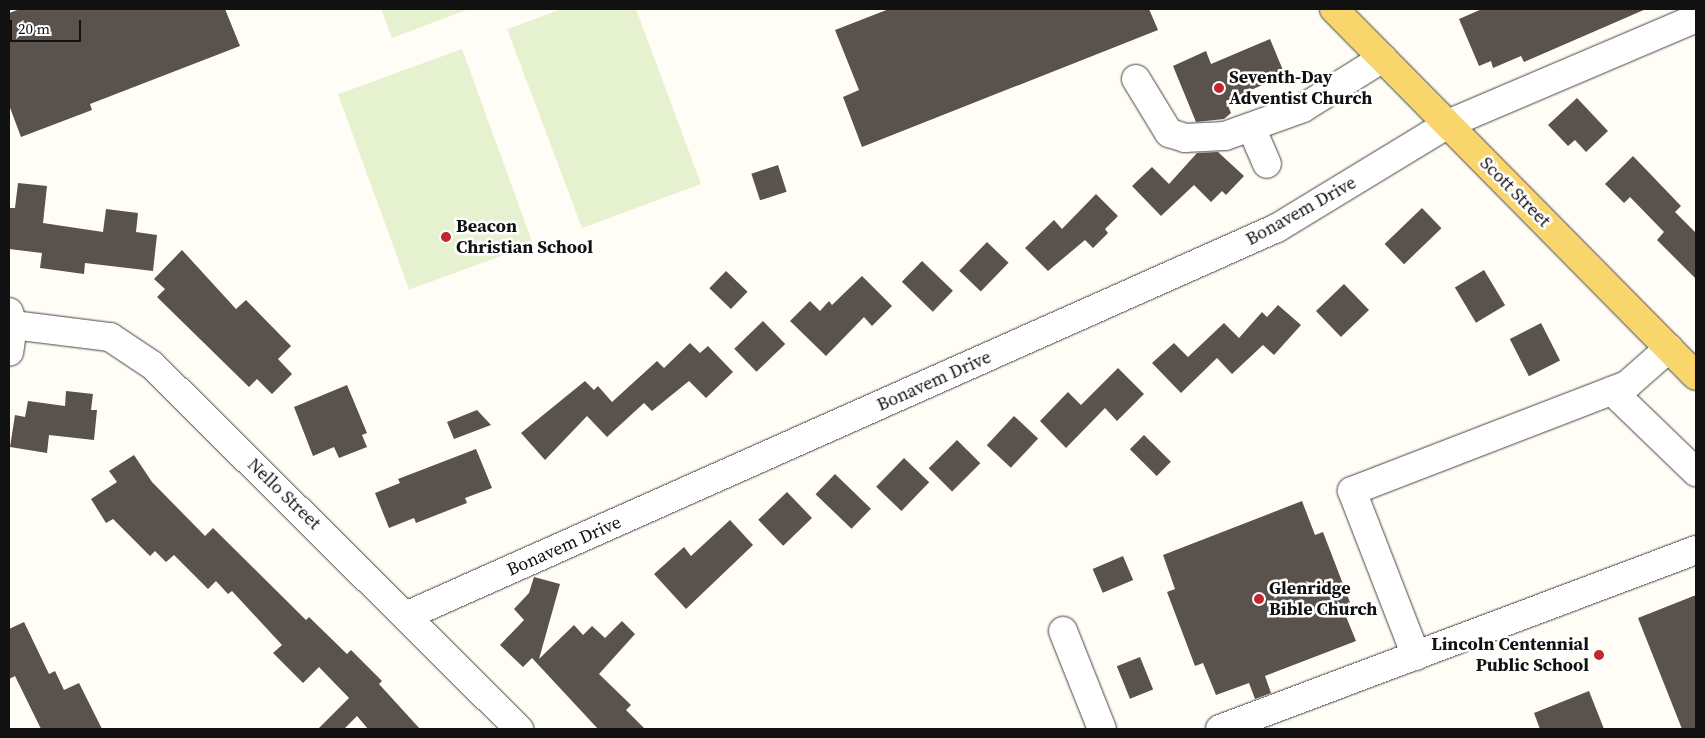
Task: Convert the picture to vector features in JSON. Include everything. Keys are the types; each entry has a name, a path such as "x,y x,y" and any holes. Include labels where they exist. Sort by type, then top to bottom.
{"main road":[{"name":"Scott Street","path":"1334,9 1696,376"}],"street":[{"name":"Bonavem Drive","path":"408,615 1277,228 1448,124 1696,18"},
{"path":"1136,79 1169,133 1185,138 1225,136 1303,108 1383,58"},
{"path":"1251,127 1267,164"},
{"path":"9,352 11,319"},
{"name":"Nello Street","path":"11,319 110,337 152,365 408,615 520,729"},
{"path":"1416,656 1352,492 1627,385 1669,348"},
{"path":"1612,391 1696,472"},
{"path":"1220,729 1696,550"},
{"path":"1063,631 1102,729"}],"green space":[{"path":"381,9 469,9 392,38"},
{"path":"562,9 636,9 701,184 582,228 507,29"},
{"path":"462,49 533,244 409,290 338,94"}],"building":[{"path":"20,9 225,9 240,46 90,104 92,110 21,137 9,105 9,13"},
{"path":"889,9 1149,9 1158,30 862,147 843,97 859,90 835,30"},
{"path":"1482,9 1646,9 1524,62 1521,56 1493,68 1491,61 1479,66 1459,19"},
{"name":"Seventh-Day Adventist Church","path":"1270,39 1285,75 1226,101 1231,113 1224,119 1196,122 1173,66 1206,51 1211,64"},
{"path":"1577,98 1608,131 1586,152 1575,140 1568,146 1548,125"},
{"path":"1218,152 1244,176 1226,195 1222,191 1211,202 1194,185 1161,216 1132,186 1152,167 1169,184 1197,153"},
{"path":"1633,156 1681,206 1675,212 1696,233 1696,279 1657,240 1664,232 1630,197 1624,203 1605,184"},
{"path":"778,165 787,192 760,200 751,174"},
{"path":"18,183 47,186 43,223 103,232 106,209 138,213 136,232 157,235 153,271 85,263 84,274 40,268 42,253 9,249 9,208 15,208"},
{"path":"1096,194 1118,216 1105,229 1108,233 1093,248 1085,240 1048,271 1025,248 1054,220 1062,229"},
{"path":"1422,208 1441,228 1404,264 1385,244"},
{"path":"987,242 1009,263 981,292 959,271"},
{"path":"182,250 236,309 246,300 291,346 278,359 292,374 272,394 257,379 249,387 157,297 165,289 154,279"},
{"path":"922,261 953,291 933,312 902,282"},
{"path":"1484,270 1505,305 1476,323 1455,288"},
{"path":"726,271 748,292 731,309 709,288"},
{"path":"862,276 892,306 872,326 864,317 826,356 790,321 810,301 820,311 829,301 832,305"},
{"path":"1344,284 1369,310 1341,337 1316,311"},
{"path":"1278,305 1301,325 1274,355 1263,345 1232,374 1217,358 1181,393 1152,363 1174,343 1188,357 1224,323 1239,338 1262,312 1267,317"},
{"path":"763,321 785,344 756,372 734,349"},
{"path":"1541,323 1560,360 1529,376 1510,339"},
{"path":"690,343 700,353 708,346 733,372 706,398 689,381 652,411 644,403 607,437 587,416 545,460 521,433 585,381 594,390 598,386 612,402 657,361 664,368"},
{"path":"1118,368 1144,394 1117,421 1105,408 1066,448 1040,421 1068,392 1081,405"},
{"path":"347,385 367,433 362,435 367,447 339,458 334,447 313,456 294,407"},
{"path":"66,391 93,394 91,410 97,410 94,440 49,435 47,453 10,447 15,415 25,417 28,401 65,406"},
{"path":"477,410 491,425 454,439 447,422"},
{"path":"1014,416 1038,439 1011,468 987,445"},
{"path":"1144,435 1171,462 1157,476 1130,449"},
{"path":"957,440 980,463 952,492 929,468"},
{"path":"476,449 492,488 465,498 467,503 416,523 414,518 389,528 375,493 400,483 398,479"},
{"path":"134,455 152,482 205,536 213,528 306,620 309,617 347,654 351,650 382,681 379,684 420,729 368,729 357,716 344,729 318,729 349,698 319,667 303,683 273,653 282,645 232,591 228,594 216,581 208,589 174,555 166,562 155,551 150,556 113,519 106,523 91,499 117,482 109,471"},
{"path":"904,458 929,482 901,511 876,487"},
{"path":"835,474 871,509 852,529 816,494"},
{"path":"787,492 812,518 783,546 758,520"},
{"name":"Glenridge Bible Church","path":"1302,501 1315,535 1323,532 1351,605 1343,609 1356,641 1265,676 1271,693 1255,699 1249,683 1216,695 1203,663 1195,666 1167,592 1175,589 1163,555"},
{"path":"730,520 753,545 686,609 654,574 684,547 691,556"},
{"path":"1123,556 1133,580 1103,593 1093,569"},
{"path":"534,577 560,584 539,659 574,625 583,635 592,626 605,638 622,621 635,634 599,674 631,705 626,710 645,729 598,729 532,658 523,667 500,645 524,620 514,609 529,593"},
{"path":"1696,595 1696,729 1682,729 1638,618"},
{"path":"24,622 49,674 55,671 64,690 79,683 102,729 41,729 15,676 9,679 9,629"},
{"path":"1140,657 1153,689 1130,699 1117,666"},
{"path":"1589,691 1604,729 1540,729 1534,713"}],"place":[{"name":"Seventh-Day Adventist Church","path":"1219,88"},
{"name":"Beacon Christian School","path":"446,237"},
{"name":"Glenridge Bible Church","path":"1259,599"},
{"name":"Lincoln Centennial Public School","path":"1599,655"}]}
